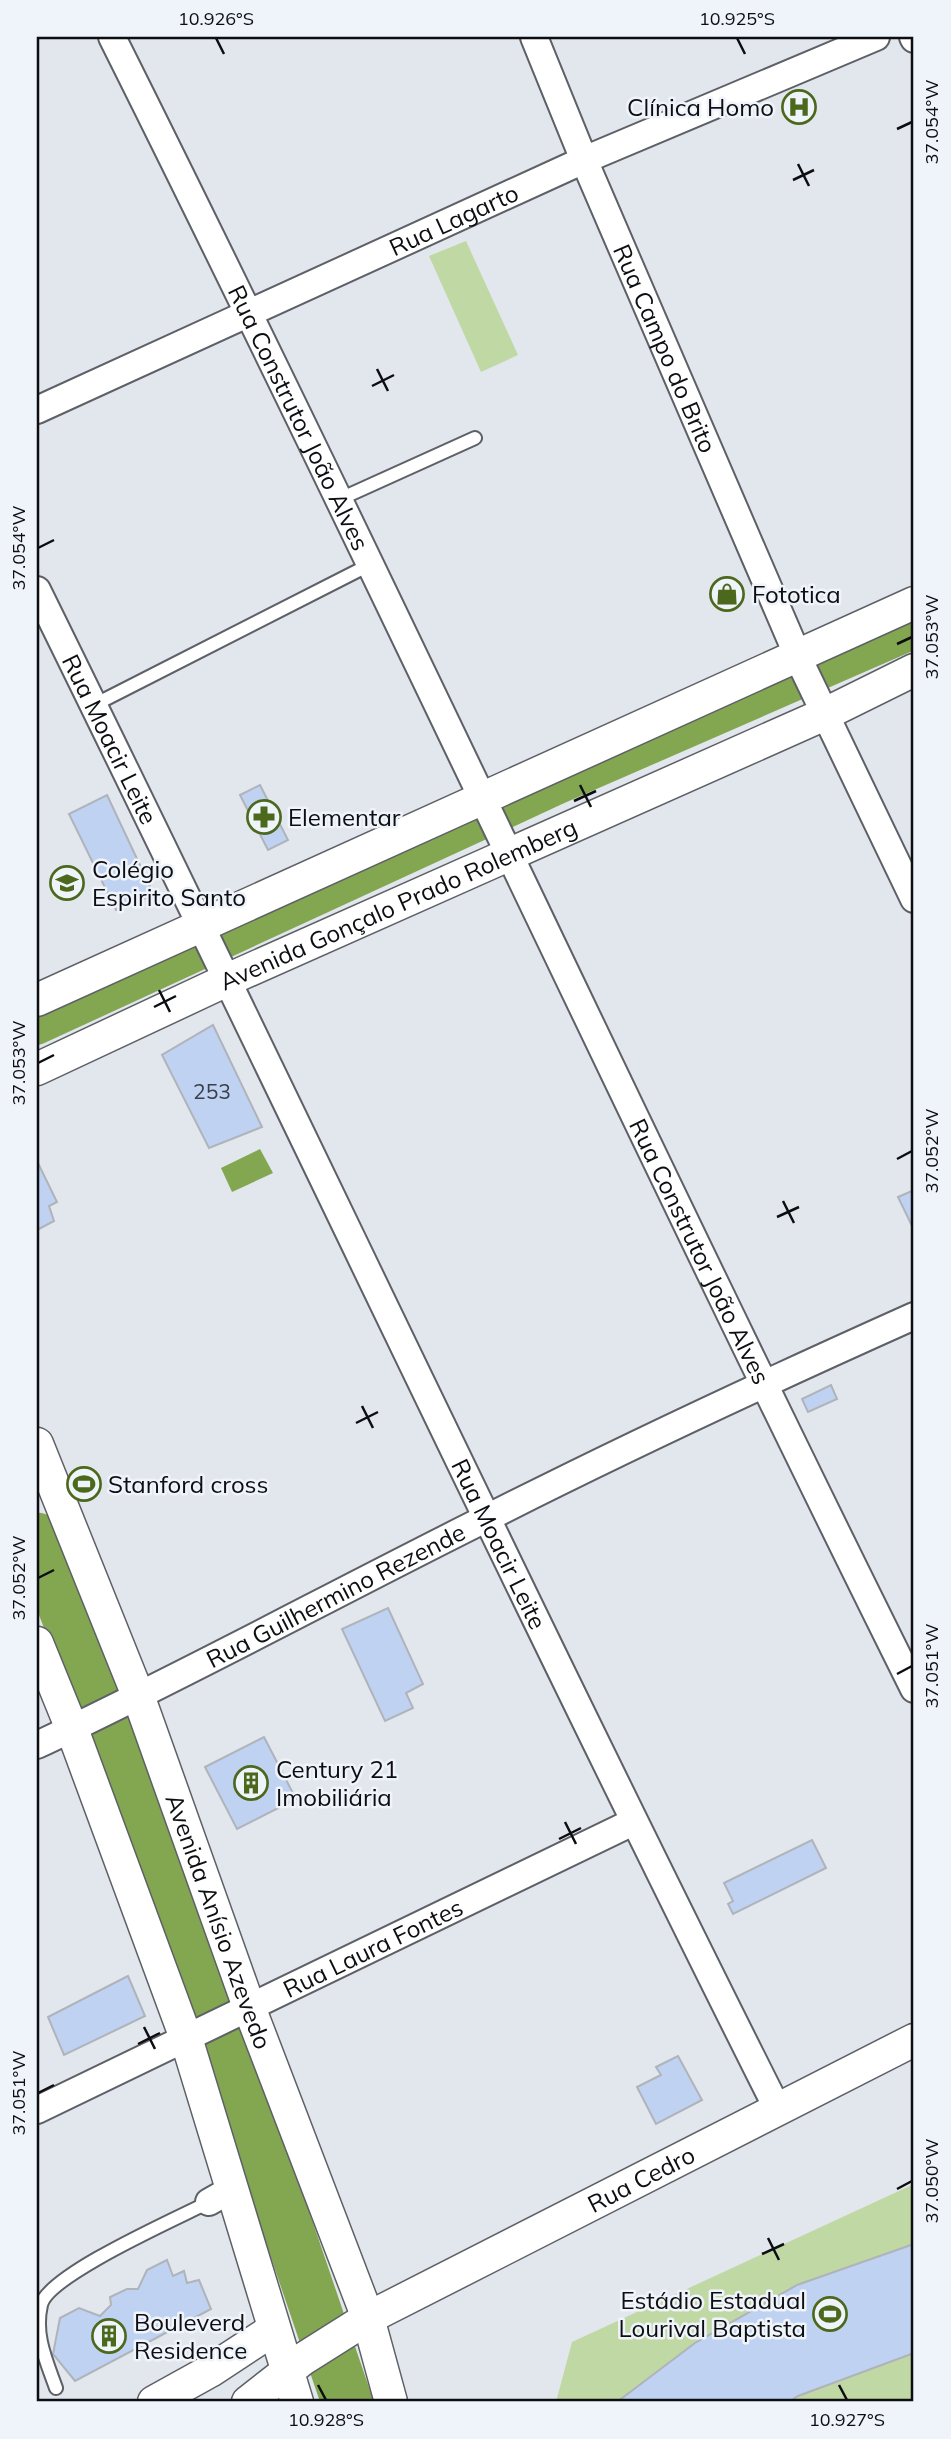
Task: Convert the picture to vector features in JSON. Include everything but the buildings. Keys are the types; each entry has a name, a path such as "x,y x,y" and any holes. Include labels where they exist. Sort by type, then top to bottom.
{"street":[{"name":"Rua Construtor João Alves","path":"112,37 250,311 762,1384 914,1689"},
{"name":"Rua Campo do Brito","path":"534,37 584,160 822,708"},
{"name":"Rua Lagarto","path":"37,410 584,160 876,37"},
{"name":"Rua Moacir Leite","path":"37,590 225,973 633,1822 776,2109"},
{"path":"37,1000 206,934 801,663 914,603"},
{"name":"Avenida Gonçalo Prado Rolemberg","path":"37,1069 225,973 506,846 914,670"},
{"path":"822,708 914,899"},
{"name":"Rua Guilhermino Rezende","path":"81,1725 135,1700 488,1517 762,1384 914,1316"},
{"name":"Avenida Anísio Azevedo","path":"37,1444 135,1700 242,2011 359,2324 391,2402"},
{"path":"37,1643 81,1725 194,2034 221,2196 274,2329 296,2365 298,2402"},
{"path":"37,1745 81,1725"},
{"name":"Rua Laura Fontes","path":"37,2110 633,1822"},
{"name":"Rua Cedro","path":"248,2402 296,2365 359,2324 914,2040"},
{"path":"154,2402 210,2371 274,2329"}],"lane":[{"path":"340,499 475,438"},
{"path":"94,705 371,564"},
{"path":"56,2388 37,2335 41,2301 68,2274 221,2196"}],"shaded area":[{"path":"466,241 518,355 481,372 429,256"},
{"path":"260,1149 273,1173 232,1192 221,1168"},
{"path":"914,2184 914,2402 556,2402 572,2342"}],"waterway":[{"path":"37,1030 557,790 914,634"},
{"path":"37,1538 191,1943 347,2402"}],"place":[{"name":"Clínica Homo","path":"799,107"},
{"name":"Fototica","path":"727,594"},
{"name":"Elementar","path":"264,817"},
{"name":"Colégio Espirito Santo","path":"67,883"},
{"name":"Stanford cross","path":"84,1484"},
{"name":"Century 21 Imobiliária","path":"251,1783"},
{"name":"Estádio Estadual Lourival Baptista","path":"830,2314"},
{"name":"Bouleverd Residence","path":"109,2336"}]}
